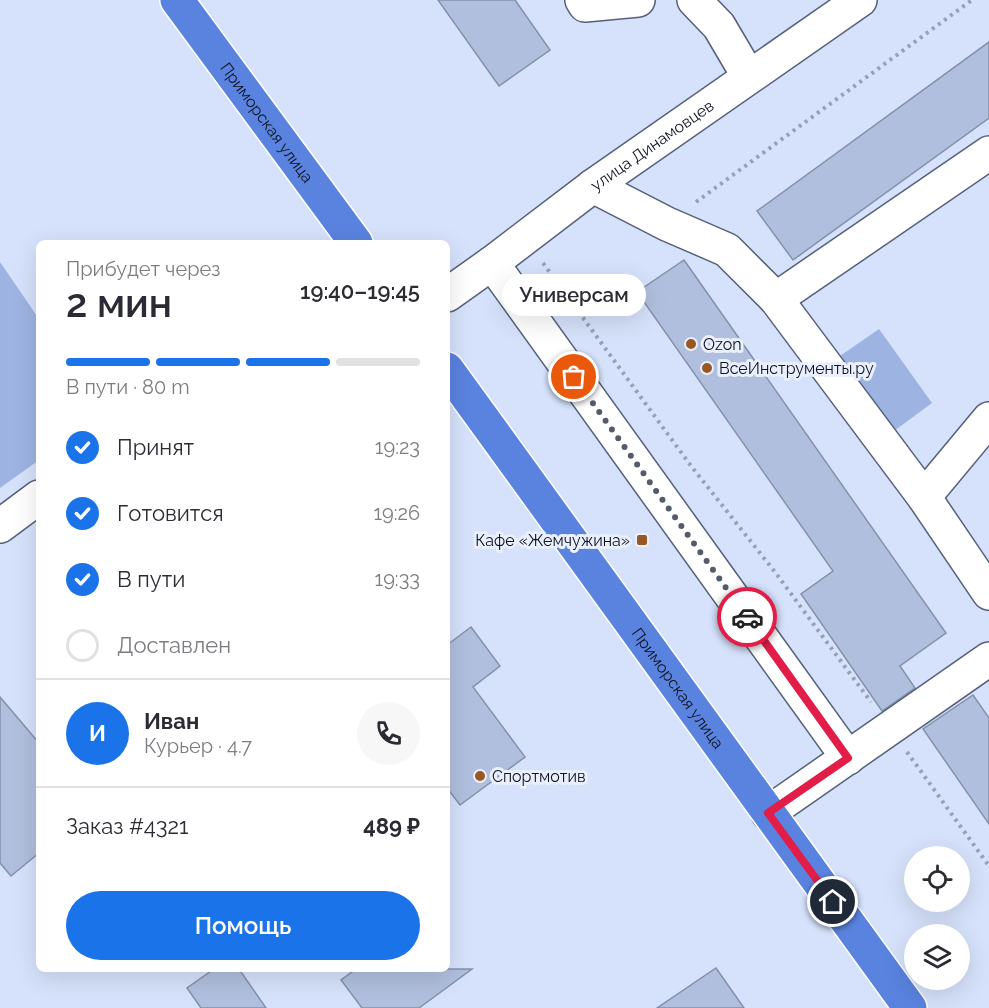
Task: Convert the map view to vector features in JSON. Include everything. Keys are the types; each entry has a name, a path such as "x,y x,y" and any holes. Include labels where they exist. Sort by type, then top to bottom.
{"highway":[{"name":"Приморская улица","path":"177,0 354,240"},
{"name":"Приморская улица","path":"450,373 910,1008"}],"street":[{"path":"582,0 585,5 638,0"},
{"path":"694,0 719,26 749,77"},
{"name":"улица Динамовцев","path":"450,293 593,186 860,0"},
{"path":"776,299 989,153"},
{"path":"593,186 667,224 727,250 776,299 924,497 989,593"},
{"path":"492,263 848,758"},
{"path":"924,497 989,419"},
{"path":"0,526 36,499"},
{"path":"768,813 989,659"}],"path":[{"path":"667,224 972,0"},
{"path":"525,238 691,466 775,572 989,866"}],"shaded area":[{"path":"0,262 36,315 36,462 0,488"},
{"path":"879,329 932,403 894,431 840,356"}],"building":[{"path":"438,0 515,0 550,50 499,86"},
{"path":"989,42 989,118 793,260 757,211"},
{"path":"684,260 946,633 900,666 915,688 882,711 801,594 833,571 637,292"},
{"path":"471,627 500,666 473,687 525,757 460,805 450,792 450,643"},
{"path":"973,695 989,718 989,824 923,729"},
{"path":"0,697 36,739 36,855 11,876 0,863"},
{"path":"716,968 744,1008 657,1008"},
{"path":"450,969 472,969 419,1008 362,1008 341,980 352,972 450,972"},
{"path":"210,972 241,972 266,1008 201,1008 187,988"}],"way so far":[{"path":"574,377 747,617"}],"place":[{"name":"Ozon","path":"691,344"},
{"name":"ВсеИнструменты.ру","path":"707,368"},
{"name":"Универсам","path":"574,377"},
{"name":"Кафе «Жемчужина»","path":"642,540"},
{"name":"Спортмотив","path":"480,776"}],"route":[{"path":"747,617 848,758 768,813 833,902"}]}
